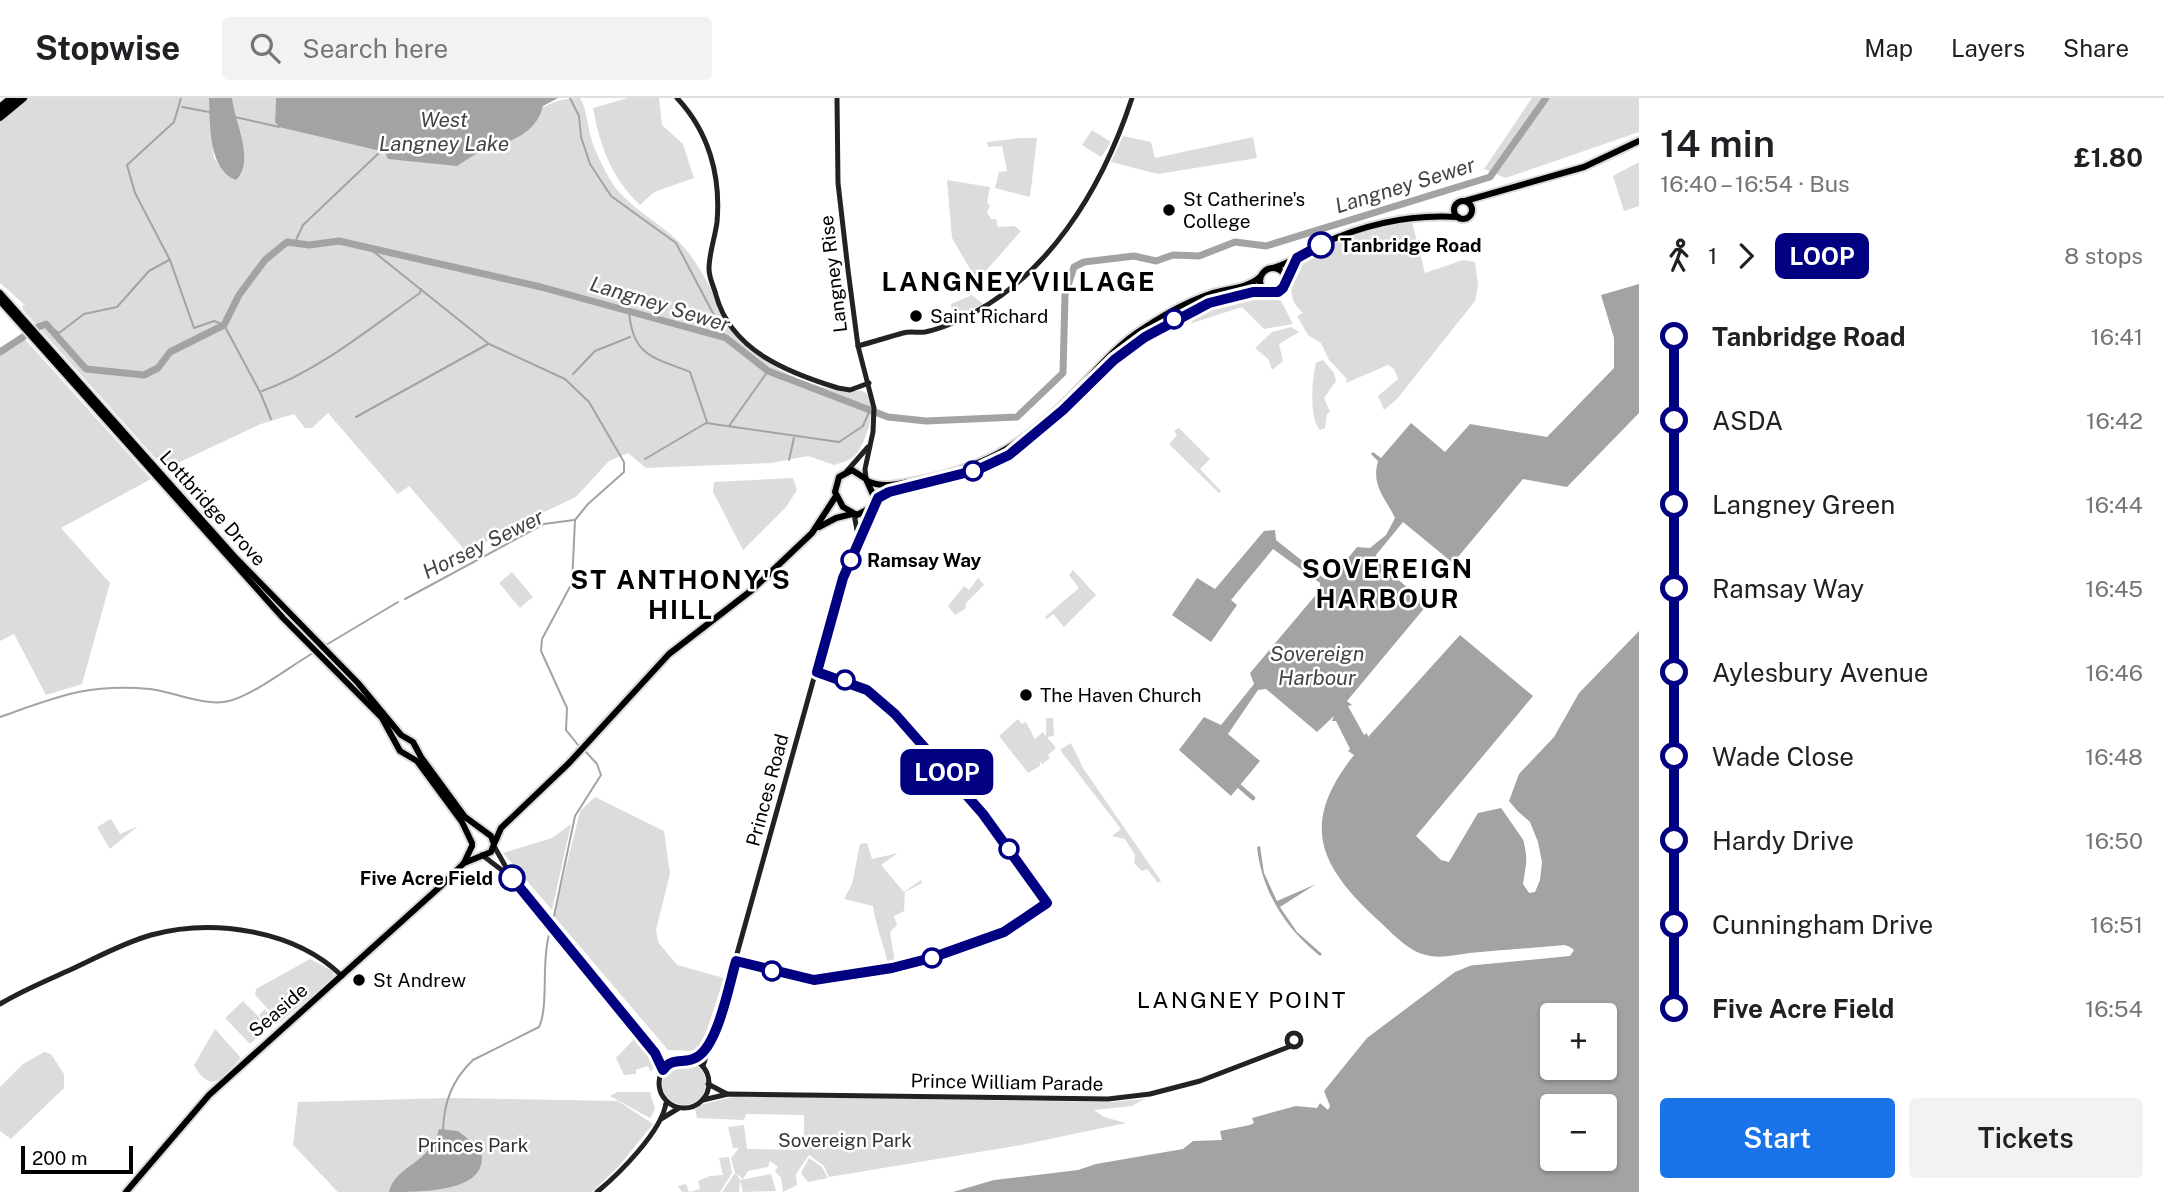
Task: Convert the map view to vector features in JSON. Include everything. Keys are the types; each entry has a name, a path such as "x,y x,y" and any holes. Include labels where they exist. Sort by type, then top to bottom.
{"highway":[{"path":"0,108 12,98"},
{"path":"0,117 23,98"}],"main road":[{"path":"1439,215 1465,201 1584,167 1639,141"},
{"path":"867,480 890,486 954,472 995,457 1020,442 1053,414 1106,359 1141,330 1195,299 1248,286 1264,271 1373,225 1439,215 1466,218 1484,195"},
{"path":"1465,201 1471,210"},
{"path":"1455,206 1458,217"},
{"path":"494,845 465,817 415,746 406,738 399,745 400,751 417,761 462,822 472,845 481,855 491,852 494,845 501,828 586,744 672,652 752,590 817,528 836,517 853,514 874,505 889,492 944,480 996,462 1019,448 1114,360 1145,337 1209,303 1230,296 1281,290 1297,258"},
{"path":"1273,268 1281,271 1285,279"},
{"path":"1260,277 1261,285 1267,292"},
{"name":"Lottbridge Drove","path":"0,293 234,556 358,682 406,738"},
{"name":"Lottbridge Drove","path":"0,301 283,618 382,718 399,745"},
{"path":"817,528 836,496 836,482 847,471 859,472 867,480 874,505"},
{"path":"836,496 853,514"},
{"path":"406,755 412,752 415,746"},
{"path":"472,845 475,836 501,828"},
{"name":"Seaside","path":"464,863 472,845"},
{"name":"Seaside","path":"126,1192 209,1095 464,863 481,855"}],"street":[{"path":"677,98 701,129 714,168 719,198 709,273 728,322 741,338 774,365 838,388 850,390 870,383"},
{"name":"Langney Rise","path":"837,98 838,183 858,346 870,383 874,408 865,468 867,480"},
{"path":"858,346 895,338 903,333 924,332 955,322 985,306 1018,282 1059,237 1097,183 1132,98"},
{"path":"847,471 858,461 870,443"},
{"name":"Princes Road","path":"703,1066 723,1004 834,606 874,505"},
{"path":"853,514 859,541"},
{"path":"494,845 512,878 655,1053 663,1070"},
{"path":"481,855 512,878"},
{"path":"0,1004 128,942 171,930 237,929 296,946 331,965 342,976"},
{"name":"Prince William Parade","path":"703,1100 728,1094 1108,1100 1150,1094 1200,1081 1289,1043"},
{"path":"692,1060 707,1048"},
{"path":"655,1053 671,1061 692,1060 703,1066 708,1084 708,1094 703,1100 679,1108 660,1119"},
{"path":"671,1061 663,1070 659,1088 666,1102 679,1108"},
{"name":"Prince William Parade","path":"708,1084 728,1094"},
{"path":"597,1192 636,1153 660,1119 666,1102"}],"green space":[{"path":"28,98 209,98 214,158 229,177 232,98 276,98 275,122 502,141 529,117 556,101 580,98 593,144 609,178 624,197 670,234 691,256 726,317 748,346 770,364 799,379 840,391 866,393 870,399 871,414 864,440 855,456 834,465 808,456 771,463 646,468 628,453 609,461 576,497 495,535 469,555 409,486 398,494 396,492 328,413 312,428 305,428 294,414 261,424 165,469 23,310 22,305 26,306 0,283 0,121"},
{"path":"628,98 659,98 662,125 683,144 694,178 654,192 640,205 621,183 608,160 593,108"},
{"path":"1532,98 1639,98 1639,132 1506,178 1484,169"},
{"path":"1092,130 1111,142 1101,157 1082,145"},
{"path":"1123,136 1151,142 1155,158 1253,137 1257,158 1158,174 1111,162"},
{"path":"1037,138 1030,197 995,188 999,172 1007,171 1002,146 988,147 987,142"},
{"path":"1639,162 1639,206 1624,211 1613,176"},
{"path":"947,180 990,187 987,202 990,206 987,212 991,219 996,219 998,227 1014,226 1021,231 977,281 952,238"},
{"path":"1412,222 1425,273 1463,260 1475,262 1478,286 1475,301 1397,399 1384,410 1378,396 1398,379 1394,369 1388,365 1346,383 1347,379 1329,360 1321,343 1308,335 1297,316 1303,313 1293,300 1292,284 1297,270 1307,258 1323,249 1360,234"},
{"path":"972,295 983,304 953,319 951,304"},
{"path":"1262,295 1281,301 1293,324 1264,329 1242,307 1192,323 1189,316 1221,301"},
{"path":"1291,327 1299,332 1279,344 1283,361 1272,370 1269,360 1255,348 1272,332"},
{"path":"23,337 151,479 61,528 110,583 82,684 46,695 14,634 0,641 0,352"},
{"path":"1323,360 1334,373 1336,381 1324,398 1330,412 1327,414 1325,428 1320,430 1314,417 1313,378 1316,363"},
{"path":"1179,428 1210,459 1200,469 1221,491 1219,493 1169,444 1177,435 1174,431"},
{"path":"793,478 797,490 786,507 743,550 713,492 714,482"},
{"path":"1073,570 1096,595 1064,627 1053,614 1047,619 1045,617 1079,588 1069,575"},
{"path":"512,572 533,597 520,608 499,583"},
{"path":"978,578 984,585 966,603 965,609 955,615 948,606 964,586 969,590"},
{"path":"1046,718 1053,718 1054,736 1047,737 1056,748 1048,755 1050,758 1042,764 1040,761 1040,766 1028,773 999,736 1018,719 1022,724 1026,722 1035,739 1043,732 1046,736"},
{"path":"1071,743 1083,768 1161,881 1158,883 1147,869 1142,871 1134,863 1135,855 1125,839 1112,836 1121,829 1060,750"},
{"path":"595,797 664,831 670,874 656,930 658,942 677,965 724,978 704,1039 696,1051 668,1050 554,916 580,811"},
{"path":"111,819 120,834 138,826 110,849 97,827"},
{"path":"571,824 552,910 503,853 552,838"},
{"path":"867,843 872,859 898,853 881,865 904,892 921,880 922,883 905,892 904,911 894,916 897,925 890,932 895,963 888,965 873,906 844,899 852,884 860,844"},
{"path":"310,959 333,971 334,977 280,1022 255,995 256,989"},
{"path":"243,1001 265,1023 259,1015 265,1009 275,1021 250,1044 225,1018"},
{"path":"630,1026 656,1062 651,1072 648,1066 636,1070 636,1074 624,1075 616,1058 633,1040 627,1029"},
{"path":"215,1029 241,1058 223,1077 212,1082 200,1075 194,1065"},
{"path":"44,1052 51,1054 64,1074 64,1088 11,1139 0,1131 0,1087 23,1064"},
{"path":"684,1061 700,1067 706,1083 700,1099 684,1105 668,1099 662,1083 668,1067"},
{"path":"618,1092 650,1092 655,1109 650,1118 610,1096"},
{"name":"Sovereign Park","path":"737,1096 1110,1102 1144,1099 1132,1106 1094,1110 1104,1117 1126,1123 1021,1145 829,1177 824,1166 809,1155 796,1174 797,1185 783,1192 781,1178 775,1171 778,1167 770,1161 768,1167 748,1171 743,1179 735,1173 731,1158 739,1148 733,1148 728,1127 744,1125 747,1149 801,1150 804,1145 804,1115 746,1114 744,1120 697,1118 695,1109 699,1105"},
{"name":"Princes Park","path":"449,1098 618,1101 653,1124 619,1166 592,1192 338,1192 293,1145 298,1102"},
{"path":"729,1157 732,1173 720,1192 689,1192 700,1189 698,1181 723,1175 719,1158"},
{"path":"809,1158 822,1167 828,1178 808,1182 801,1173"},
{"path":"735,1173 740,1179 739,1192 722,1192"},
{"path":"771,1174 776,1191 743,1192 740,1180"},
{"path":"686,1184 689,1192 682,1192 678,1186"}],"water":[{"path":"209,98 232,98 244,152 242,172 236,180 227,175 215,156"},
{"name":"West Langney Lake","path":"276,98 558,98 543,106 538,119 524,133 506,143 497,140 457,166 388,159 385,152 279,127 275,122"},
{"name":"Sovereign Harbour","path":"1639,284 1639,413 1567,487 1523,479 1453,563 1403,522 1376,555 1376,560 1427,605 1347,701 1352,705 1348,706 1364,735 1367,733 1368,737 1460,635 1533,696 1416,836 1441,860 1449,862 1478,813 1501,808 1516,823 1521,833 1526,853 1524,885 1534,888 1532,841 1524,821 1509,801 1519,774 1554,737 1579,693 1639,631 1639,1192 953,1192 994,1180 1078,1170 1096,1164 1183,1149 1193,1141 1222,1140 1220,1131 1250,1125 1254,1123 1252,1118 1296,1106 1317,1108 1320,1103 1328,1110 1330,1106 1324,1091 1367,1038 1455,972 1472,965 1572,953 1573,949 1565,945 1442,957 1426,955 1401,941 1358,901 1342,882 1323,843 1322,823 1326,802 1354,755 1348,751 1350,749 1336,721 1332,721 1334,716 1317,732 1266,689 1258,690 1228,734 1260,761 1231,796 1179,750 1204,717 1221,725 1254,684 1250,673 1320,590 1320,583 1273,549 1231,600 1237,605 1211,642 1172,615 1197,578 1215,589 1264,531 1275,530 1276,540 1325,579 1331,579 1357,547 1370,548 1386,535 1395,518 1378,484 1378,461 1371,454 1373,452 1381,458 1411,423 1445,452 1470,424 1547,437 1614,368 1614,338 1601,295"},
{"path":"1260,846 1264,873 1277,901 1316,884 1280,907 1297,932 1322,954 1320,956 1296,933 1277,908 1264,879 1257,847"},
{"path":"439,1129 458,1131 480,1148 482,1163 477,1173 467,1181 437,1190 389,1192 398,1176 429,1150"}],"pier":[{"path":"1505,800 1530,822 1538,842 1542,862 1540,880 1535,892 1529,893 1523,884 1527,858 1524,841 1499,805 1508,808 1528,843 1531,863 1528,886 1534,872 1533,847 1524,823"},
{"path":"1568,946 1574,950 1570,956 1466,966 1465,964 1476,960 1569,950 1464,958"}],"waterway":[{"path":"181,98 174,122 127,165 135,193 170,260 194,328 214,321 224,325 260,392 271,419"},
{"path":"570,98 579,116 581,137 590,164 611,196 676,243 726,338"},
{"name":"Langney Sewer","path":"38,327 46,324 86,369 144,375 158,368 170,352 224,325 239,295 265,260 287,242 309,245 339,241 541,287 726,338 768,371 888,417 926,421 1017,417 1063,373 1065,295 1074,267 1084,262 1134,256 1156,261 1173,255 1199,256 1235,242 1266,246 1490,177 1546,98"},
{"path":"182,107 209,112"},
{"path":"235,117 279,127"},
{"path":"295,242 303,225 381,151"},
{"path":"369,248 489,344 565,379 589,402 624,462 624,472 588,504 575,520 572,583 542,639 541,651 567,708 566,730 578,745"},
{"path":"46,324 59,333 84,314 117,307 149,271 169,260"},
{"path":"262,391 324,360 364,334 420,293 421,289"},
{"path":"629,312 635,338 647,353 690,372 707,422"},
{"path":"0,352 23,337"},
{"path":"573,374 595,351 630,337"},
{"path":"356,417 488,344"},
{"path":"729,426 768,371"},
{"path":"645,459 706,423 839,442 863,426 869,412"},
{"path":"789,460 794,438"},
{"name":"Horsey Sewer","path":"405,599 544,524 574,520"},
{"name":"Horsey Sewer","path":"326,645 398,602"},
{"name":"Horsey Sewer","path":"0,717 73,693 108,688 150,689 200,701 229,701 261,686 313,653"},
{"path":"554,916 575,816 601,775 597,764 586,752"},
{"path":"1239,786 1253,798"},
{"path":"443,1130 450,1092 473,1060 539,1027 544,1008 545,958 549,935"}],"bus line":[{"name":"LOOP","path":"512,878 655,1053 663,1070 671,1061 692,1060 707,1048 717,1025 736,961 814,980 892,968 931,958 1004,932 1047,903 983,814 895,714 880,699 855,683 817,672 843,578 867,527 872,507 883,494 977,470 1009,455 1063,410 1114,360 1145,337 1177,317 1209,303 1253,292 1278,292 1285,285 1285,279 1297,258 1321,245"}],"place":[{"name":"St Catherine's College","path":"1169,210"},
{"name":"Tanbridge Road","path":"1321,245"},
{"name":"Saint Richard","path":"916,316"},
{"name":"Ramsay Way","path":"851,560"},
{"name":"The Haven Church","path":"1026,695"},
{"name":"Five Acre Field","path":"512,878"},
{"name":"St Andrew","path":"359,980"}],"district":[{"name":"LANGNEY VILLAGE","path":"1019,281"},
{"name":"SOVEREIGN HARBOUR","path":"1388,583"},
{"name":"ST ANTHONY'S HILL","path":"681,594"},
{"name":"LANGNEY POINT","path":"1242,999"}]}
